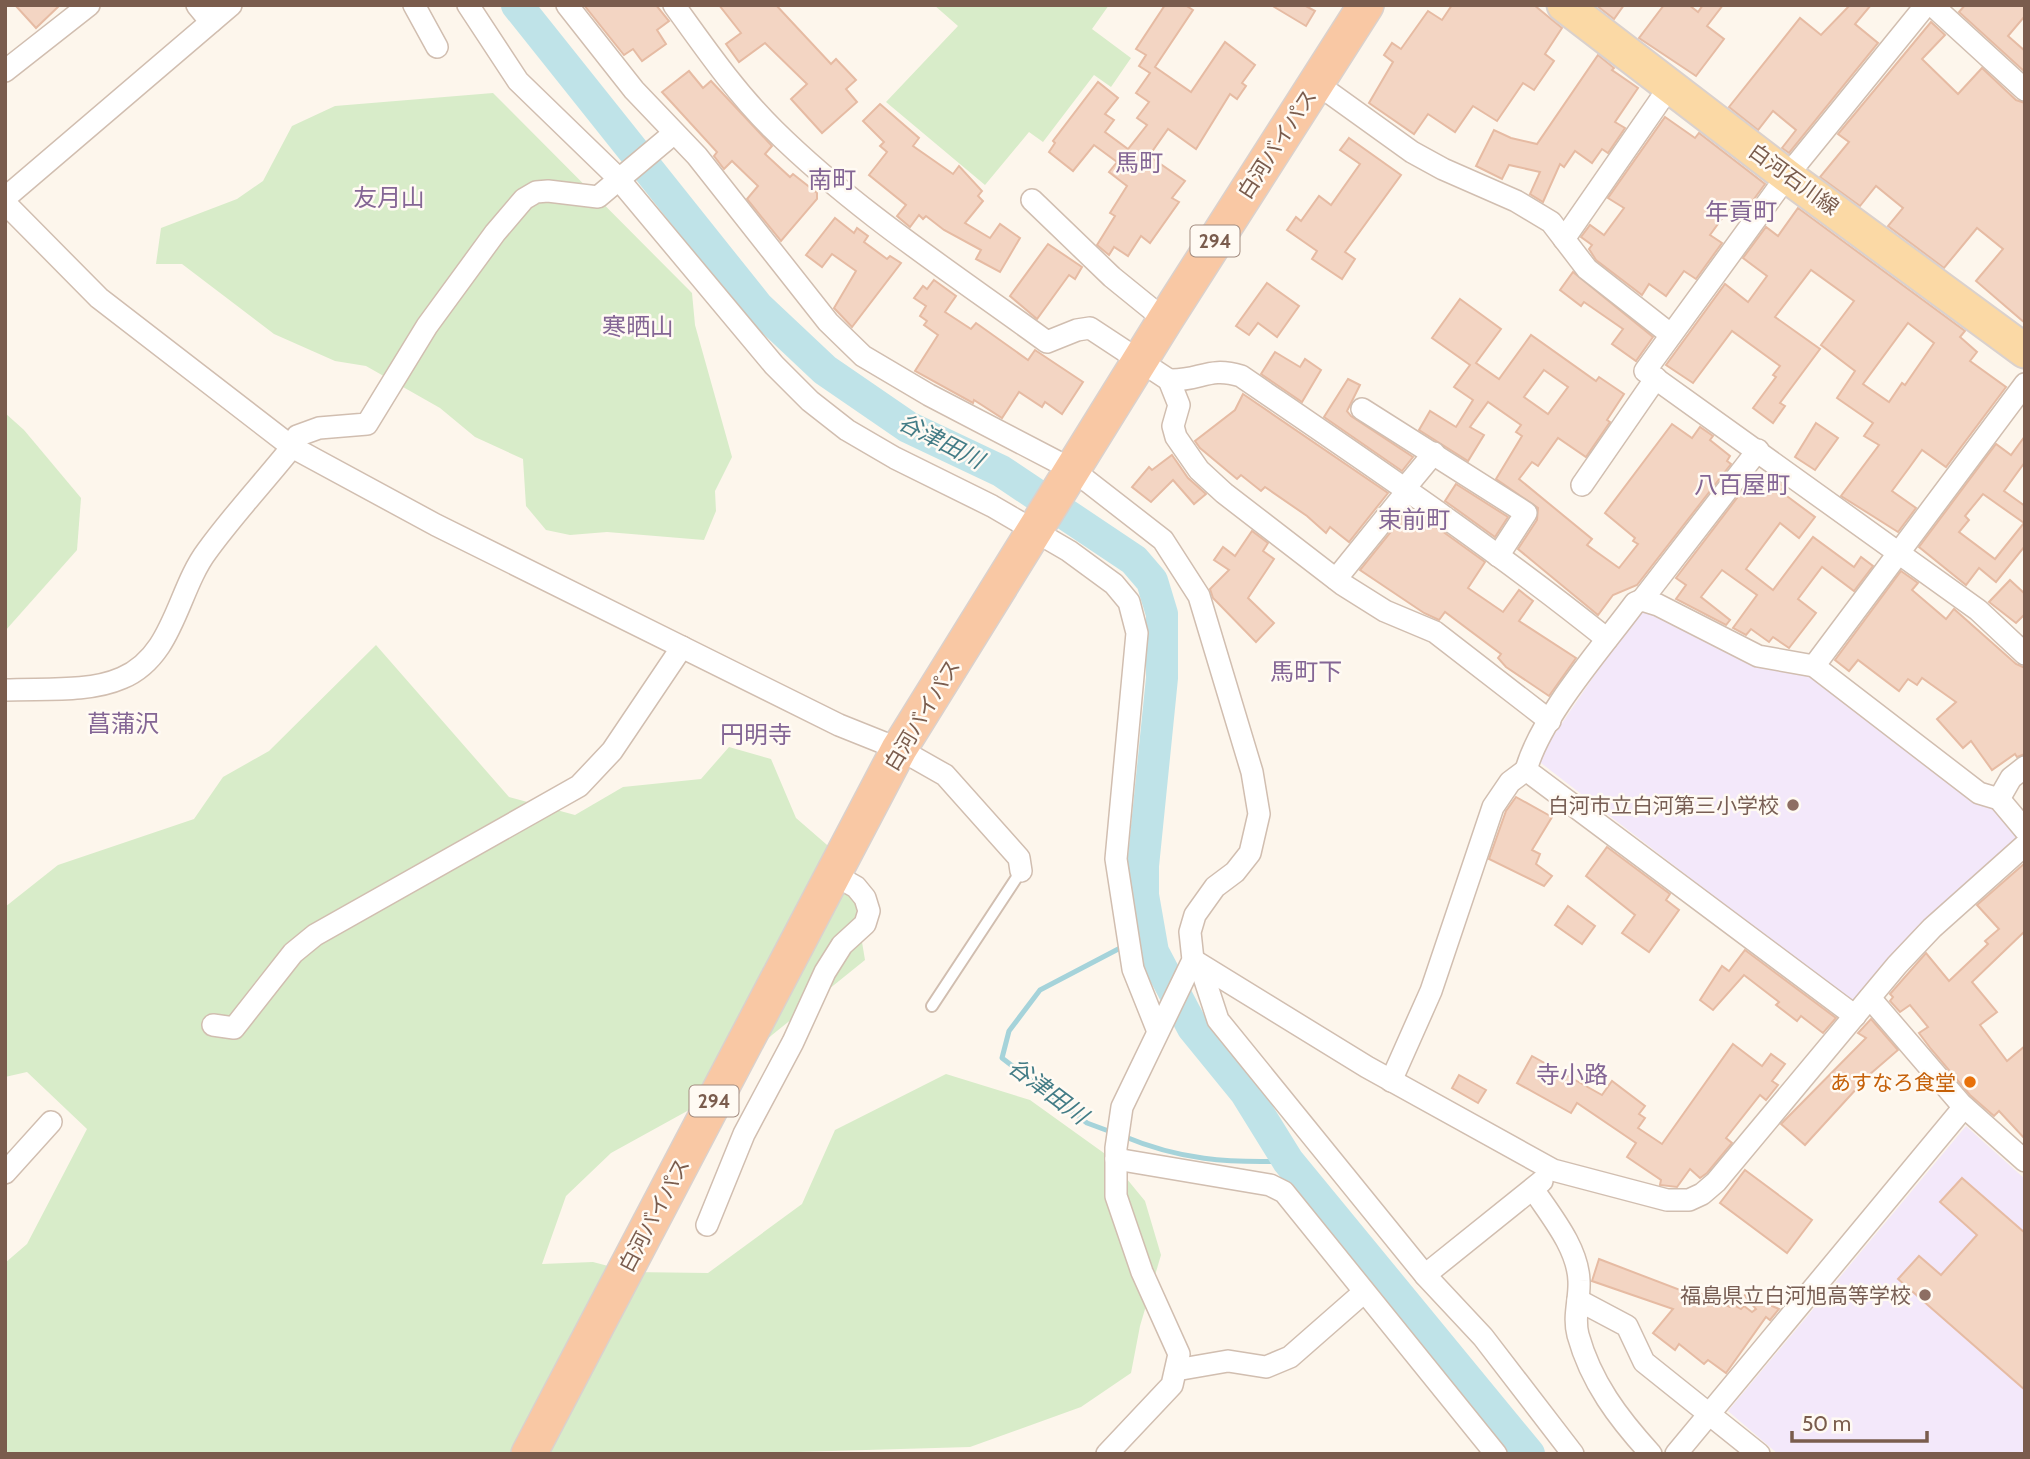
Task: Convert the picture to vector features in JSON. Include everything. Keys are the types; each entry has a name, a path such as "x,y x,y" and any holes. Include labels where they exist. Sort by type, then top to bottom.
{"highway":[{"name":"白河バイパス","path":"529,1454 899,749 1071,474 1156,370 1165,320 1366,5"}],"main road":[{"name":"白河石川線","path":"1564,5 1787,176 2025,351"}],"street":[{"path":"5,71 89,5"},
{"path":"197,5 211,22"},
{"path":"231,5 5,201 99,298 292,447 436,525 839,725 899,749 945,775 1019,858 1021,871"},
{"path":"414,5 437,47"},
{"path":"468,5 519,81 624,177 774,365 810,401 847,430 895,458 1036,528 1114,584 1129,602 1137,633 1116,859 1133,969 1157,1029"},
{"path":"567,5 673,134 697,156 828,321 863,356 1071,474 1163,540 1199,596 1252,772 1259,814 1250,853 1235,872 1214,887 1195,915 1190,932 1197,963 1218,1020 1425,1275 1483,1337 1573,1454"},
{"path":"674,5 714,60 773,128 852,201 1047,342 1077,330 1090,328 1156,370 1187,381 1221,370 1241,376 1406,489 1607,639"},
{"path":"1926,5 1787,176 1645,371 1978,610 2025,654"},
{"path":"1932,5 2025,90"},
{"path":"1316,83 1412,152 1443,169 1516,201 1551,222 1587,269 1670,334"},
{"path":"1564,239 1670,86"},
{"path":"5,690 102,684 124,677 142,664 162,643 205,553 292,447 297,436 319,428 367,424 427,326 495,233 524,199 536,192 548,191 598,197 673,134"},
{"path":"1032,200 1112,277 1165,320"},
{"path":"1156,370 1179,405 1173,426 1176,437 1199,470 1224,493 1336,579 1385,611 1435,632 1550,721"},
{"path":"1582,485 1656,379"},
{"path":"1814,666 1896,552 2025,384"},
{"path":"1362,409 1526,513 1498,556"},
{"path":"1391,1081 1431,991 1493,807 1510,782 1526,770 1530,753 1607,639 1635,603 1642,600 1758,450"},
{"path":"1336,579 1434,453"},
{"path":"1642,600 1758,656 1814,666 1979,793 1999,799 2025,830"},
{"path":"213,1025 234,1028 293,953 314,935 579,786 612,751 682,647"},
{"path":"1999,799 2011,778 2025,767"},
{"path":"1526,770 1856,1016"},
{"path":"1197,963 1391,1081 1553,1170 1667,1200 1689,1200 1702,1194 1932,928 2025,845"},
{"path":"707,1225 739,1144 825,972 842,945 865,924 869,911 865,898 856,887 833,874"},
{"path":"1107,1454 1172,1385 1179,1354 1142,1272 1115,1196 1116,1153 1122,1107 1157,1029 1197,963"},
{"path":"1870,998 1964,1107 2025,1161"},
{"path":"1676,1454 1707,1413 1964,1107"},
{"path":"5,1173 51,1122"},
{"path":"1116,1153 1256,1182 1284,1192 1363,1293 1496,1454"},
{"path":"1425,1275 1534,1189 1553,1170"},
{"path":"1534,1189 1572,1253 1579,1279 1575,1316 1590,1368 1619,1419 1651,1454"},
{"path":"1176,1370 1228,1361 1266,1367 1290,1357 1363,1293"},
{"path":"1578,1300 1627,1326 1644,1362 1759,1454"}],"lane":[{"path":"932,1006 1021,871"}],"shaded area":[{"name":"白河市立白河第三小学校","path":"1640,608 1753,664 1809,675 2003,809 2022,835 1854,1004 1537,760"},
{"name":"福島県立白河旭高等学校","path":"1966,1126 2025,1179 2025,1454 1778,1454 1728,1411"}],"green space":[{"path":"934,5 1109,5 1092,29 1131,58 1111,87 1094,75 1043,142 1029,132 985,185 886,102 958,26"},
{"path":"493,93 692,293 695,325 732,457 715,491 716,511 704,540 607,532 570,535 546,530 526,506 523,459 475,437 440,408 366,366 335,361 274,334 182,264 156,264 161,228 237,199 263,181 292,126 335,106"},
{"path":"5,413 24,430 81,498 77,550 5,631"},
{"path":"376,645 509,797 575,815 623,787 701,779 729,747 771,759 796,818 849,864 865,960 772,1035 689,1110 611,1153 566,1196 542,1264 593,1262 631,1272 708,1273 802,1204 835,1130 946,1074 1030,1100 1108,1156 1145,1201 1161,1255 1140,1326 1131,1373 1081,1407 970,1447 723,1454 5,1454 5,1263 27,1244 87,1129 27,1072 5,1077 5,907 58,865 194,819 223,777 269,751"}],"building":[{"path":"15,5 60,5 36,28"},
{"path":"584,5 656,5 669,21 657,30 666,44 642,61 633,49 624,55"},
{"path":"719,5 776,5 831,64 836,59 856,80 846,89 857,102 822,133 791,99 807,84 765,43 739,62 726,44 741,33"},
{"path":"1165,5 1185,5 1193,10 1155,67 1191,92 1225,42 1255,65 1242,83 1246,86 1237,99 1230,94 1196,149 1168,129 1149,156 1185,181 1172,198 1179,202 1150,243 1141,236 1128,256 1114,247 1109,255 1097,245 1115,216 1110,213 1127,186 1109,172 1117,162 1094,145 1073,171 1049,152 1055,143 1053,141 1098,82 1118,98 1105,114 1114,120 1105,132 1128,149 1147,125 1137,118 1149,102 1136,93 1150,73 1139,66 1146,55 1136,49"},
{"path":"1271,5 1304,5 1315,11 1306,26"},
{"path":"1452,5 1534,5 1562,28 1545,54 1554,61 1534,90 1523,83 1497,121 1473,106 1455,132 1428,114 1414,134 1369,103 1393,62 1384,55 1392,43 1401,49 1428,11 1442,20"},
{"path":"1596,5 1624,5 1614,19"},
{"path":"1664,5 1689,5 1698,12 1703,5 1723,5 1707,26 1724,39 1696,76 1639,38"},
{"path":"1850,5 1871,5 1855,24 1878,43 1789,153 1782,148 1796,130 1773,111 1758,130 1729,107 1800,18 1821,35"},
{"path":"1965,5 2025,5 2025,16 2008,36 2025,51 2025,72 1959,12"},
{"path":"1931,22 1945,35 1922,59 1958,94 1982,68 2016,100 2025,103 2025,323 1976,281 2003,249 1977,228 1944,268 1888,226 1903,208 1876,186 1860,206 1820,177 1849,142 1838,134"},
{"path":"1598,55 1614,68 1612,70 1638,88 1615,122 1625,128 1608,153 1602,149 1592,163 1575,151 1564,167 1560,164 1543,202 1530,194 1540,172 1509,165 1502,179 1476,166 1494,130 1511,138 1537,144"},
{"path":"689,71 703,88 711,81 772,146 765,154 790,177 793,174 817,193 817,199 781,241 747,199 758,186 732,161 724,169 714,156 717,152 662,92"},
{"path":"880,104 919,138 913,146 953,174 959,166 982,191 978,196 983,201 965,223 990,238 1000,224 1020,238 1000,272 976,259 981,250 944,230 926,216 923,219 919,215 910,227 897,216 906,205 869,175 887,152 880,146 884,142 863,121"},
{"path":"1665,117 1695,138 1699,133 1765,184 1743,214 1731,206 1710,235 1722,243 1696,279 1684,271 1666,296 1649,284 1642,295 1596,260 1589,249 1592,245 1581,237 1590,225 1604,235 1624,208 1608,198"},
{"path":"1349,138 1401,175 1345,252 1355,259 1342,279 1312,259 1317,251 1287,230 1296,217 1301,221 1319,196 1331,205 1360,164 1340,150"},
{"path":"1798,208 1965,331 1960,337 1977,352 1970,361 2006,387 1946,467 1922,450 1892,491 1916,508 1898,532 1841,496 1879,445 1864,436 1873,423 1837,398 1855,371 1821,345 1854,301 1811,270 1775,317 1820,349 1780,403 1785,406 1773,423 1753,408 1776,377 1773,375 1780,366 1732,331 1693,383 1666,365 1725,284 1748,302 1767,276 1743,258 1766,227 1778,236","holes":["1908,323 1934,343 1905,385 1902,383 1889,402 1863,384"]},
{"path":"835,218 854,233 857,228 868,236 864,242 887,259 890,256 901,263 852,327 834,308 856,271 832,254 822,267 806,255"},
{"path":"1048,244 1082,267 1075,279 1069,275 1037,319 1010,296"},
{"path":"1573,272 1653,337 1636,361 1612,344 1623,329 1584,302 1581,306 1560,290"},
{"path":"934,280 956,296 945,312 971,329 976,323 1028,360 1035,350 1083,382 1062,414 1045,402 1042,407 1019,392 1002,418 974,400 973,403 915,371 938,335 924,325 927,321 920,316 926,306 914,298 923,286 927,289"},
{"path":"1267,283 1299,306 1277,337 1258,323 1249,335 1236,326"},
{"path":"1460,299 1501,329 1476,363 1499,379 1531,335 1596,381 1599,377 1624,394 1607,420 1610,422 1586,457 1558,438 1538,466 1532,462 1519,479 1592,539 1587,545 1619,568 1638,544 1633,541 1635,538 1605,513 1672,424 1692,438 1700,427 1713,436 1710,440 1730,456 1727,461 1731,464 1637,585 1613,595 1598,615 1518,549 1537,520 1538,508 1496,479 1522,436 1516,432 1521,425 1488,402 1470,427 1484,435 1468,461 1419,430 1430,411 1456,427 1473,400 1454,387 1470,365 1432,338","holes":["1544,370 1568,387 1548,414 1524,397"]},
{"path":"1275,352 1300,367 1305,359 1321,370 1302,402 1261,374"},
{"path":"1348,379 1360,385 1347,411 1413,457 1402,471 1324,417"},
{"path":"1243,394 1388,493 1349,542 1330,527 1326,533 1307,516 1265,487 1261,491 1241,475 1237,479 1200,448 1195,441 1235,410"},
{"path":"1816,423 1838,438 1815,470 1795,457"},
{"path":"2025,436 2025,462 2004,491 2025,506 2025,546 1996,582 1979,568 1966,585 1919,547 1996,444 2011,455","holes":["1983,494 2024,523 1995,559 1959,532 1969,520 1965,516"]},
{"path":"1172,455 1188,478 1206,494 1194,504 1173,480 1151,502 1132,487 1149,467 1152,470"},
{"path":"1768,475 1784,487 1780,491 1815,517 1799,538 1780,523 1746,569 1773,590 1813,537 1854,567 1861,557 1873,566 1854,591 1822,567 1798,599 1816,613 1789,648 1773,637 1769,642 1751,629 1746,635 1733,628 1757,595 1722,570 1701,597 1730,620 1726,625 1676,599 1686,585 1676,578 1750,481 1759,488"},
{"path":"1456,484 1508,517 1495,537 1445,501"},
{"path":"1410,508 1485,562 1468,588 1503,612 1519,590 1533,601 1519,621 1576,658 1549,696 1506,667 1498,658 1501,654 1445,612 1439,620 1424,613 1360,570"},
{"path":"1252,531 1268,543 1263,551 1274,559 1248,598 1274,623 1256,642 1213,598 1210,589 1229,570 1214,560 1223,547 1235,556"},
{"path":"1901,571 1918,583 1912,590 1946,619 1954,609 2016,664 2025,668 2025,754 2017,757 2015,754 1992,770 1971,741 1963,748 1937,719 1956,702 1922,678 1917,685 1908,679 1899,691 1858,660 1849,671 1835,660"},
{"path":"2010,580 2025,594 2025,614 2016,623 1989,602"},
{"path":"1516,797 1552,817 1532,850 1540,854 1536,864 1552,876 1544,886 1489,859 1506,811"},
{"path":"1607,847 1670,894 1666,900 1679,910 1649,952 1622,933 1635,915 1586,876"},
{"path":"2025,863 2025,931 1972,982 1997,1012 1980,1025 2007,1061 2025,1046 2025,1139 1999,1111 1994,1116 1970,1095 1919,1033 1928,1027 1910,1005 1900,1012 1890,1001 1893,997 1890,994 1926,953 1949,981 1988,944 1985,941 1999,929 1977,905"},
{"path":"1568,906 1595,926 1582,944 1555,925"},
{"path":"1745,950 1836,1018 1823,1033 1801,1016 1797,1021 1776,1005 1779,1002 1744,975 1713,1010 1700,1000 1722,966 1729,971"},
{"path":"1871,1019 1898,1050 1869,1075 1805,1145 1781,1124 1866,1038 1858,1033"},
{"path":"1733,1044 1762,1066 1771,1054 1785,1064 1772,1081 1778,1085 1766,1100 1760,1095 1726,1138 1732,1143 1707,1173 1700,1178 1690,1169 1677,1187 1660,1185 1661,1180 1627,1157 1636,1143 1577,1103 1571,1113 1517,1083 1532,1056 1602,1095 1612,1081 1645,1106 1639,1114 1645,1118 1638,1128 1662,1144"},
{"path":"1459,1075 1486,1090 1478,1103 1452,1088"},
{"path":"1745,1170 1812,1220 1787,1253 1720,1203"},
{"path":"1962,1178 2025,1233 2025,1390 1898,1279 1919,1256 1941,1275 1977,1235 1940,1202"},
{"path":"1599,1259 1693,1295 1695,1291 1730,1307 1732,1304 1741,1309 1744,1306 1752,1312 1756,1309 1744,1295 1764,1303 1781,1292 1772,1306 1779,1309 1770,1320 1766,1317 1726,1373 1708,1360 1704,1364 1679,1344 1675,1350 1653,1333 1673,1309 1592,1281"}],"waterway":[{"name":"谷津田川","path":"517,5 758,307 825,370 908,427 1001,471 1134,560 1152,581 1162,614 1162,678 1143,866 1143,895 1153,952 1193,1028 1246,1093 1288,1161 1529,1454"},
{"name":"谷津田川","path":"1133,943 1150,938"},
{"name":"谷津田川","path":"1114,1133 1087,1123 1002,1058 1009,1031 1040,990 1124,946"},
{"name":"谷津田川","path":"1123,1136 1184,1155 1224,1160 1288,1161"}],"place":[{"name":"白河市立白河第三小学校","path":"1793,805"},
{"name":"あすなろ食堂","path":"1970,1082"},
{"name":"福島県立白河旭高等学校","path":"1925,1295"}],"district":[{"name":"馬町","path":"1139,162"},
{"name":"南町","path":"832,179"},
{"name":"友月山","path":"389,197"},
{"name":"年貢町","path":"1741,211"},
{"name":"寒晒山","path":"638,326"},
{"name":"八百屋町","path":"1742,484"},
{"name":"束前町","path":"1414,519"},
{"name":"馬町下","path":"1306,671"},
{"name":"菖蒲沢","path":"123,723"},
{"name":"円明寺","path":"756,734"},
{"name":"寺小路","path":"1572,1074"}]}
